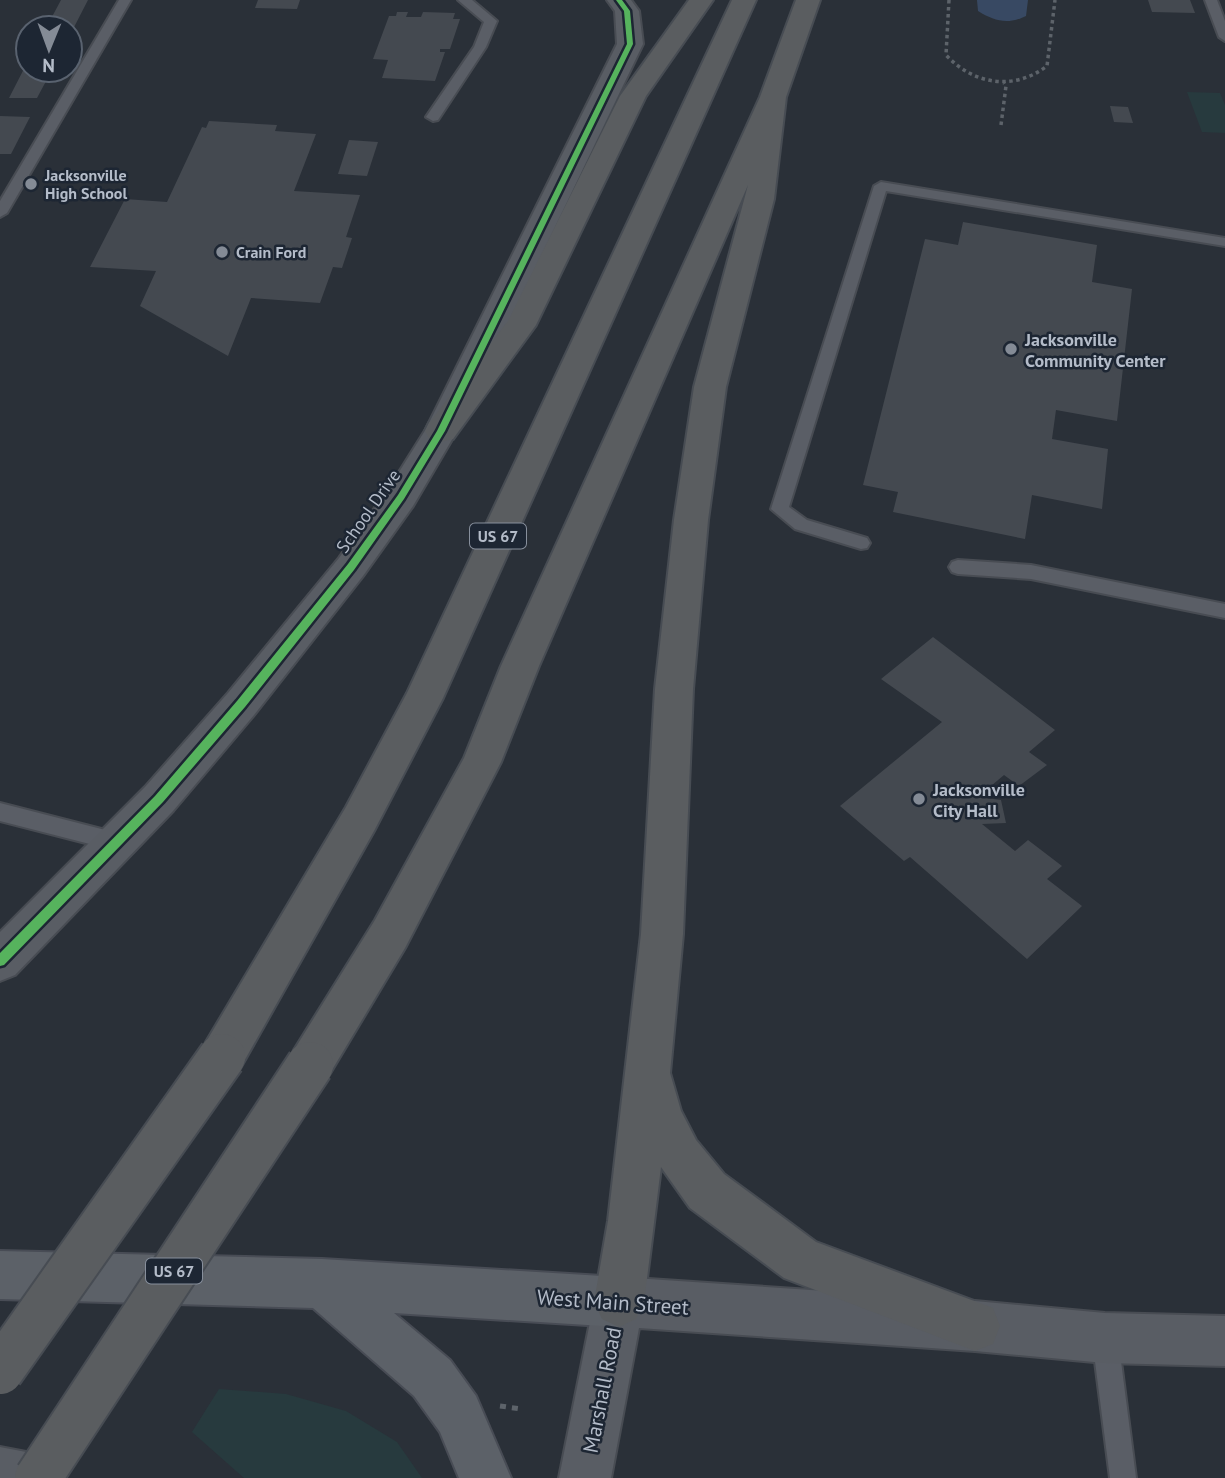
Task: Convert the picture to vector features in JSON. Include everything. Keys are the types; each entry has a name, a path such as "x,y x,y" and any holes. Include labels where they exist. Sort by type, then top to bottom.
{"highway":[{"path":"441,431 521,325 633,96 701,0"},
{"name":"US 67","path":"0,1371 222,1057 360,820 425,698 744,0"},
{"name":"US 67","path":"38,1478 310,1065 390,934 482,762 520,666 772,97 808,0"},
{"path":"619,1302 632,1221 662,934 674,689 691,520 710,387 760,199 772,97"},
{"path":"649,1068 660,1117 680,1156 707,1191 801,1261 975,1326"}],"main road":[{"name":"West Main Street","path":"0,1275 322,1284 619,1302"},
{"path":"322,1284 432,1378 458,1414 485,1478"}],"street":[{"name":"School Drive","path":"0,961 159,799 242,704 351,567 401,497 441,431 630,44 627,10 619,0"},
{"name":"West Main Street","path":"619,1302 975,1326 1105,1338 1225,1341"},
{"name":"Marshall Road","path":"585,1478 619,1302"},
{"path":"0,1473 26,1478"}],"lane":[{"path":"0,213 125,0"},
{"path":"433,117 480,47 491,21 464,0"},
{"path":"1211,0 1225,37"},
{"path":"861,543 801,526 780,509 881,186 1225,242"},
{"path":"958,567 1031,572 1225,611"},
{"path":"0,812 117,842"},
{"path":"1105,1338 1123,1478"}],"path":[{"path":"949,0 946,55 970,75 1003,82 1032,77 1047,66 1055,0"},
{"path":"1001,125 1006,86 1003,82"},
{"path":"492,1405 521,1409"}],"green space":[{"path":"1187,92 1220,93 1225,105 1225,133 1202,132"},
{"path":"219,1389 286,1394 346,1411 397,1442 422,1478 244,1478 192,1432"}],"water":[{"path":"977,0 1028,0 1026,16 1007,21 995,19 978,11"}],"building":[{"path":"61,0 88,0 81,14 54,14"},
{"path":"258,0 300,0 297,9 255,8"},
{"path":"1148,0 1190,0 1195,13 1152,12"},
{"path":"397,12 408,12 406,17 421,17 423,12 455,13 453,19 460,19 450,49 440,49 440,52 445,52 435,81 382,78 388,60 373,59 389,16 396,16"},
{"path":"16,84 44,84 37,98 9,98"},
{"path":"1110,106 1128,107 1133,123 1114,122"},
{"path":"0,116 30,117 11,154 0,154"},
{"name":"Crain Ford","path":"209,121 277,125 275,131 316,134 294,191 360,195 346,237 352,238 342,268 333,267 320,303 251,298 228,356 140,306 156,271 90,267 125,199 167,202 202,127 206,128"},
{"path":"349,140 378,142 367,176 338,174"},
{"name":"Jacksonville Community Center","path":"963,222 1097,245 1092,282 1132,289 1117,421 1056,410 1052,439 1108,449 1102,509 1032,495 1025,539 893,512 898,492 863,485 925,239 958,245"},
{"name":"Jacksonville City Hall","path":"933,637 1055,730 1029,752 1047,765 1019,786 1004,775 978,797 1001,800 1006,823 982,824 1015,851 1028,840 1062,866 1047,879 1082,906 1027,959 910,857 904,861 840,806 942,722 881,679"}],"cycle path":[{"path":"0,961 159,799 241,704 351,567 401,497 441,431 630,44 627,11 619,0"}],"place":[{"name":"Jacksonville High School","path":"31,184"},
{"name":"Crain Ford","path":"222,252"},
{"name":"Jacksonville Community Center","path":"1011,349"},
{"name":"Jacksonville City Hall","path":"919,799"}]}
